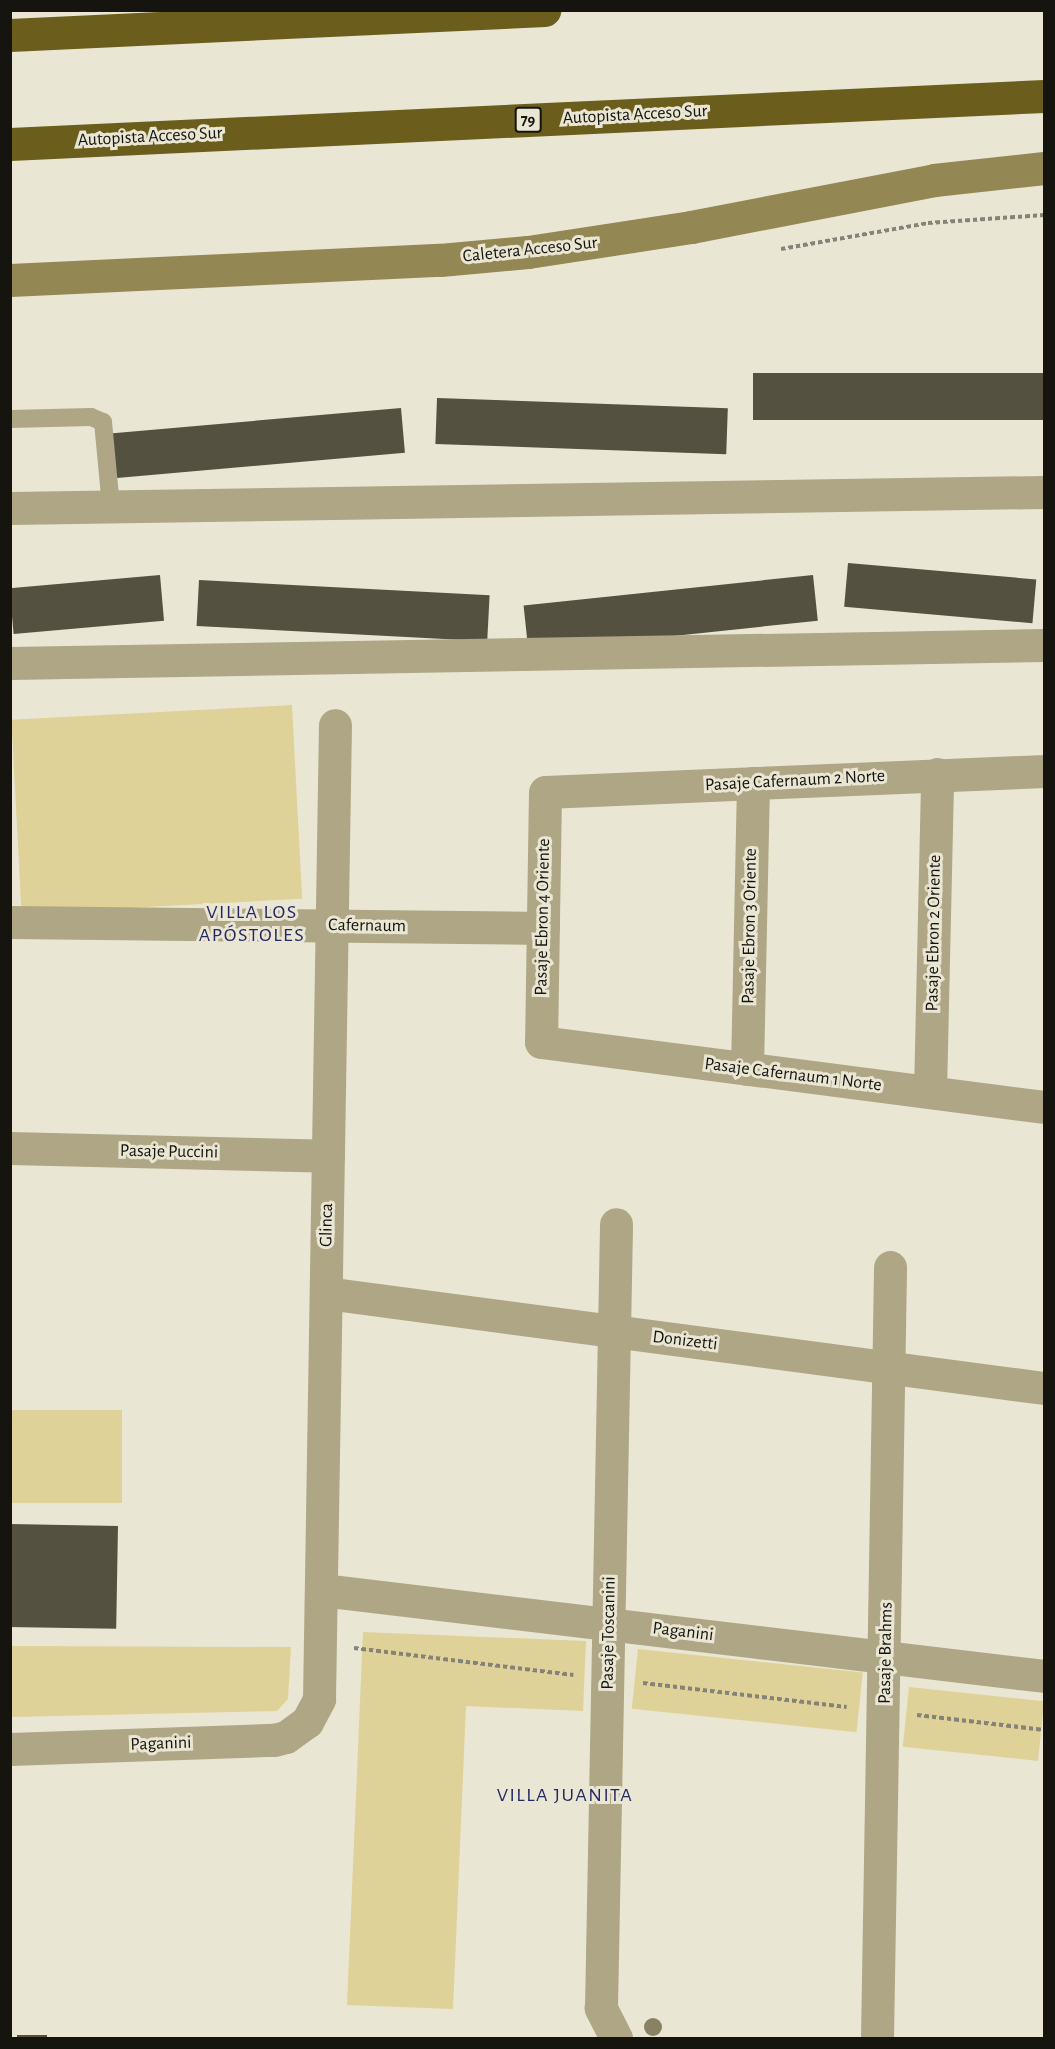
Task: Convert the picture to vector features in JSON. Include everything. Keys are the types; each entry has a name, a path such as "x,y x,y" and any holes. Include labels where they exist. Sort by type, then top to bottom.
{"highway":[{"path":"10,35 544,10"},
{"name":"Autopista Acceso Sur","path":"10,144 1044,96"}],"main road":[{"name":"Caletera Acceso Sur","path":"10,280 440,260 528,252 680,229 924,182 1044,168"}],"street":[{"path":"10,508 1044,492"},
{"path":"10,663 1044,645"},
{"name":"Glinca","path":"307,1722 319,1699 321,1644 335,725"},
{"name":"Pasaje Cafernaum 2 Norte","path":"545,792 1044,771"},
{"name":"Pasaje Ebron 2 Oriente","path":"930,1092 937,774"},
{"name":"Pasaje Ebron 3 Oriente","path":"747,1069 753,783"},
{"name":"Pasaje Ebron 4 Oriente","path":"541,1042 545,792"},
{"name":"Cafernaum","path":"10,922 543,928"},
{"name":"Pasaje Cafernaum 1 Norte","path":"541,1042 1044,1107"},
{"name":"Pasaje Puccini","path":"10,1148 328,1156"},
{"name":"Pasaje Toscanini","path":"616,1224 602,2008 616,2038"},
{"name":"Pasaje Brahms","path":"878,2038 891,1367 890,1267"},
{"name":"Donizetti","path":"326,1293 1044,1388"},
{"name":"Paganini","path":"322,1590 1044,1676"},
{"name":"Paganini","path":"10,1749 274,1740 286,1737 307,1722"}],"lane":[{"path":"10,418 91,417 103,422 111,506"}],"path":[{"path":"321,1644 1044,1730"}],"shaded area":[{"path":"292,705 302,899 22,913 11,720"},
{"path":"11,1410 122,1410 122,1503 11,1503"},
{"path":"363,1632 586,1641 583,1711 466,1706 453,2009 347,2005"},
{"path":"10,1646 291,1647 288,1699 277,1711 11,1717"},
{"path":"638,1649 863,1673 856,1732 632,1709"},
{"path":"909,1687 1044,1701 1038,1761 903,1747"}],"building":[{"path":"753,373 1044,373 1044,420 753,420"},
{"path":"437,398 728,408 726,454 435,444"},
{"path":"401,408 405,453 114,478 110,433"},
{"path":"848,563 1036,579 1032,623 844,607"},
{"path":"160,575 164,621 14,634 10,588"},
{"path":"813,575 818,621 528,651 524,605"},
{"path":"199,580 490,595 487,641 197,626"},
{"path":"10,1524 118,1526 116,1629 10,1627"},
{"path":"17,2035 47,2035 47,2038 17,2038"}],"district":[{"name":"VILLA LOS APÓSTOLES","path":"252,924"},
{"name":"VILLA JUANITA","path":"565,1795"}]}
